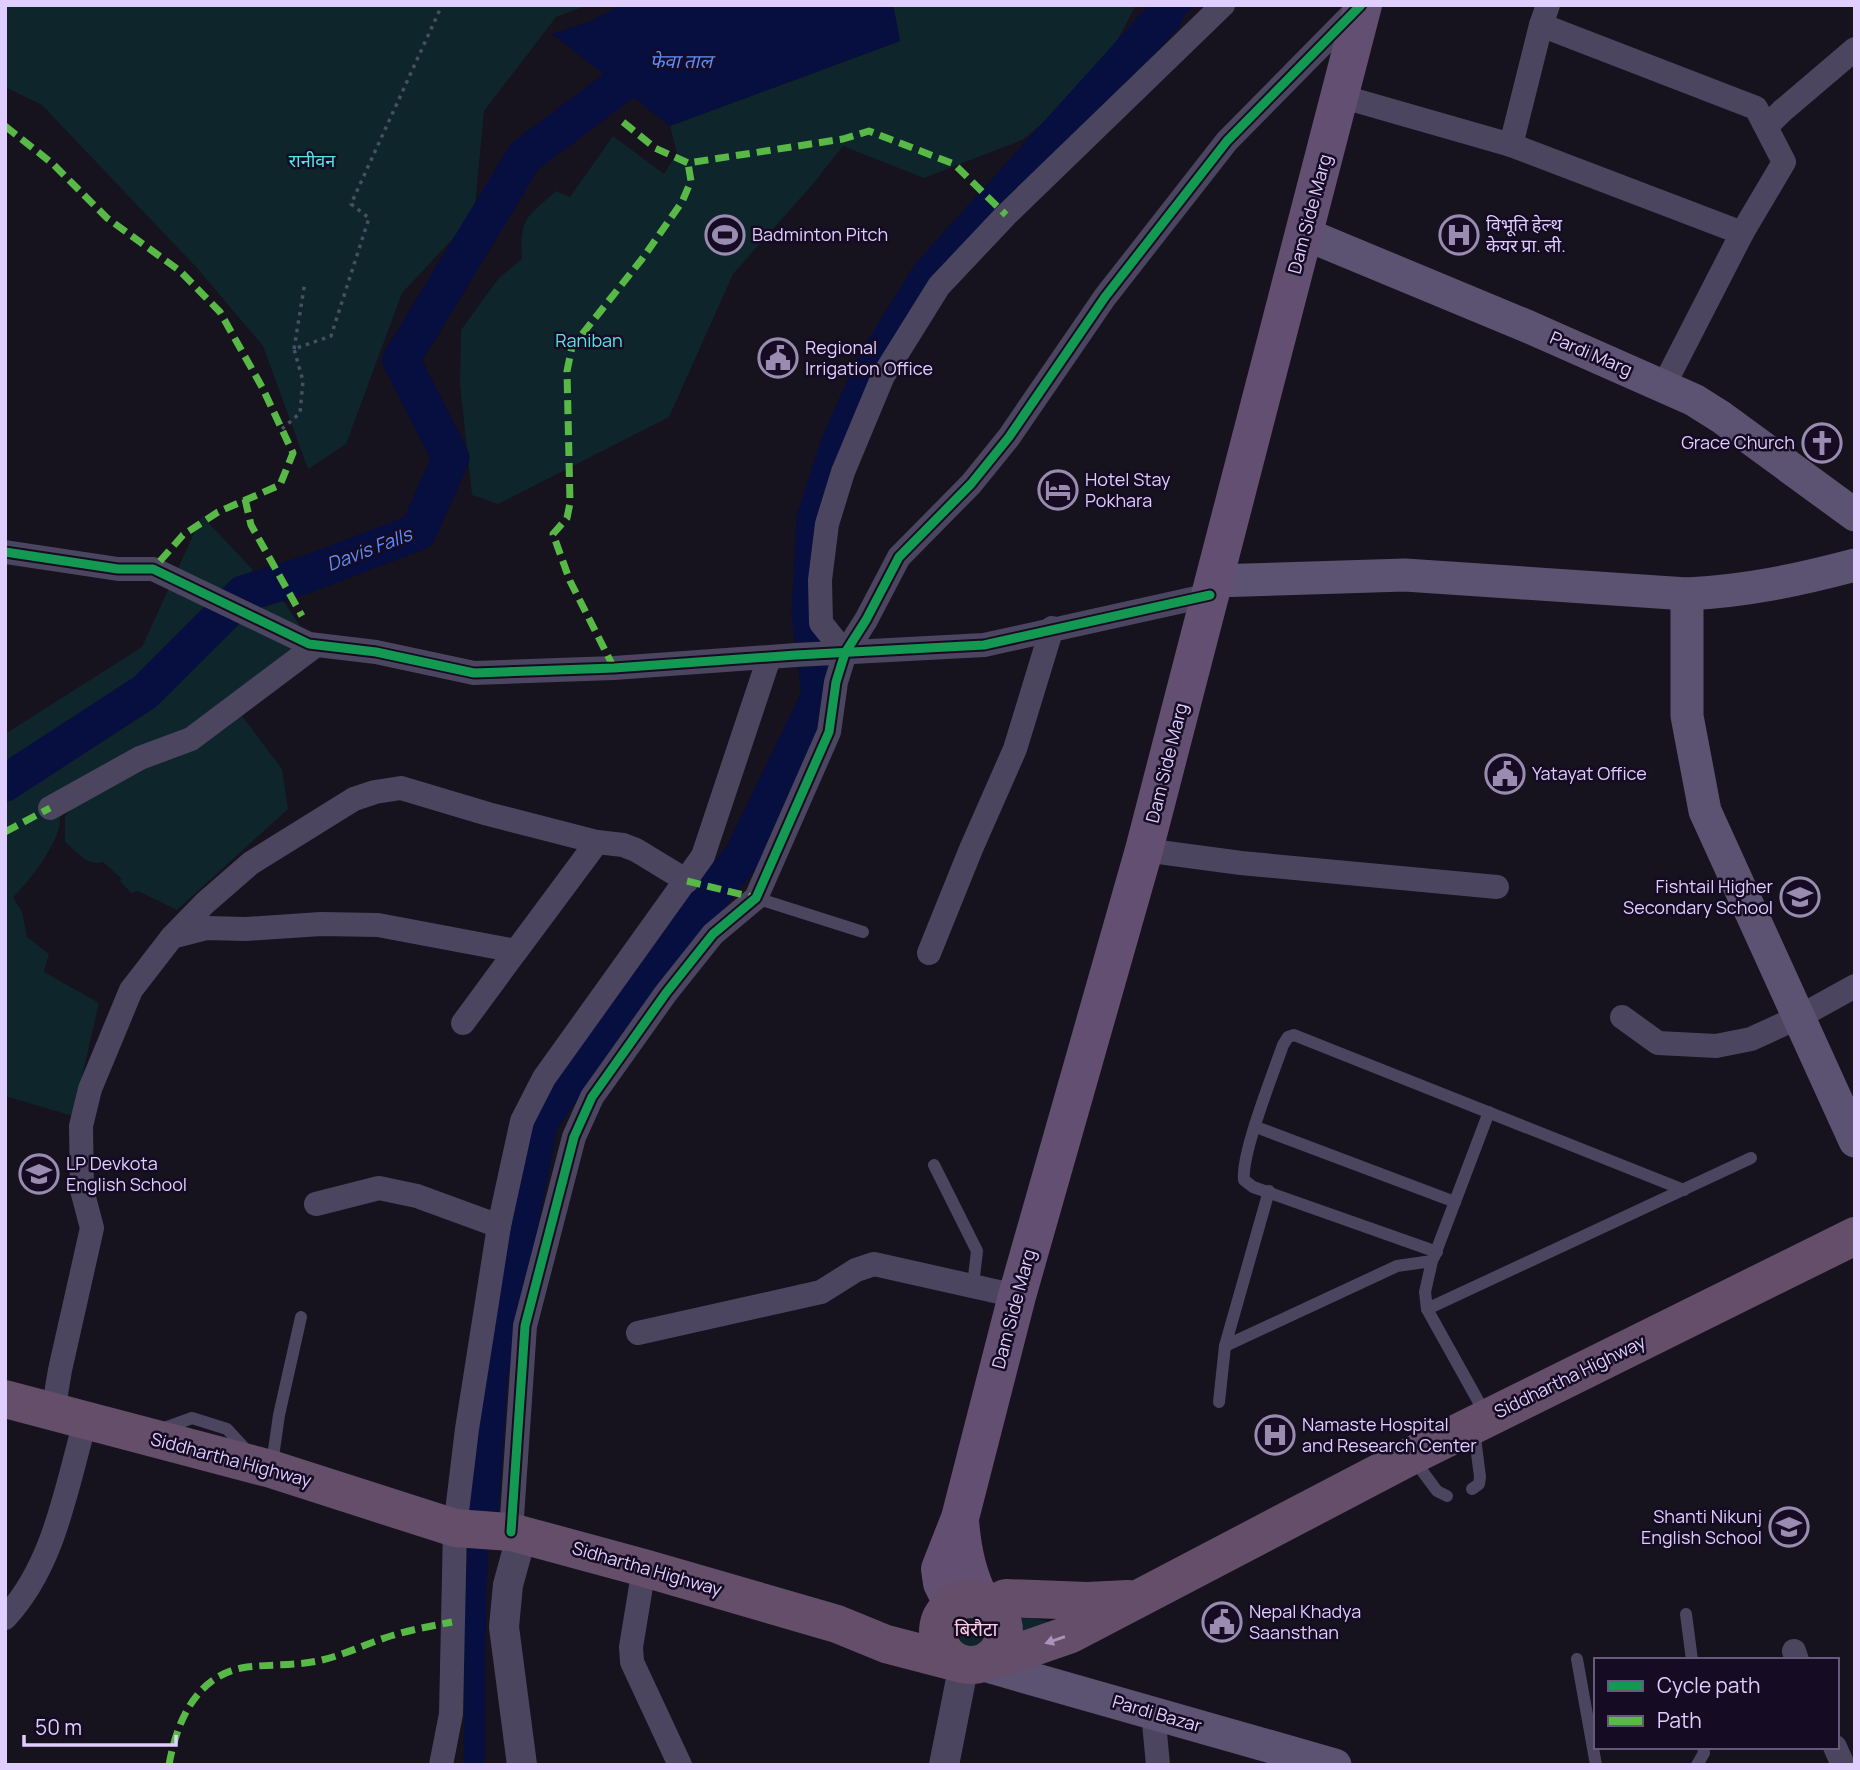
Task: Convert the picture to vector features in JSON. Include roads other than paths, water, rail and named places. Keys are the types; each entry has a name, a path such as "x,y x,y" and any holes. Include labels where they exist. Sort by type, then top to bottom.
{"highway":[{"name":"Siddhartha Highway","path":"1138,1599 1411,1456 1855,1236"},
{"name":"Siddhartha Highway","path":"5,1399 264,1467 455,1528"},
{"name":"Sidhartha Highway","path":"455,1528 513,1533 837,1624 886,1644 973,1662 1005,1657 1071,1634 1138,1599"},
{"name":"Sidhartha Highway","path":"837,1624 880,1626 1006,1598 1087,1601 1138,1599"},
{"path":"968,1605 998,1612 1004,1632 1003,1643 973,1662 951,1657 939,1640 940,1620 968,1605"}],"main road":[{"name":"Dam Side Marg","path":"968,1605 974,1588 962,1553 960,1518 1017,1296 1144,850 1362,5"},
{"name":"Pardi Marg","path":"1305,234 1664,385 1721,417 1855,515"},
{"path":"1211,588 1405,575 1688,594 1734,591 1790,582 1855,565"},
{"path":"1688,594 1688,716 1705,811 1855,1141"},
{"name":"Pardi Bazar","path":"973,1662 1335,1765"}],"street":[{"path":"522,1765 504,1627 513,1533 526,1326 573,1137 592,1097 666,993 713,934 757,898 829,732 837,654 821,623 820,580 827,524 843,472 883,376 939,286 1006,215 1223,5"},
{"path":"837,654 866,620 899,557 971,484 1009,437 1105,297 1227,141 1362,5"},
{"path":"1511,145 1544,15 1756,108 1784,162 1742,233 1664,385"},
{"path":"1767,126 1855,49"},
{"path":"1340,96 1511,145 1742,233"},
{"path":"5,551 118,569 153,569 312,645 376,652 474,673 614,668 984,645 1211,588"},
{"path":"929,953 971,849 1016,750 1052,628"},
{"path":"50,808 140,758 191,739 312,645"},
{"path":"441,1765 451,1714 455,1528 467,1429 499,1226 522,1121 544,1078 703,856 769,658"},
{"path":"5,1618 19,1604 48,1551 69,1417 60,1370 92,1228 82,1190 81,1126 90,1089 131,990 172,937 205,903 251,863 354,799 401,788 597,842 624,845 687,881"},
{"path":"463,1023 597,842"},
{"path":"1144,850 1241,863 1497,887"},
{"path":"172,937 207,928 378,925 516,951"},
{"path":"1622,1017 1658,1043 1716,1046 1751,1039 1799,1017 1855,986"},
{"path":"316,1204 379,1188 417,1196 499,1226"},
{"path":"638,1333 821,1292 856,1270 874,1264 973,1284 1017,1296"},
{"path":"644,1568 631,1647 632,1661 680,1765"},
{"path":"944,1765 973,1662"},
{"path":"1153,1713 1158,1765"},
{"path":"1836,1749 1843,1765"}],"lane":[{"path":"757,898 863,932"},
{"path":"1434,1256 1253,1186 1244,1180 1243,1169 1283,1045 1288,1037 1294,1035 1684,1190"},
{"path":"1472,1489 1479,1484 1480,1477 1480,1423 1427,1309 1425,1292 1434,1256 1489,1112"},
{"path":"1256,1127 1455,1202"},
{"path":"1427,1309 1751,1158"},
{"path":"934,1165 977,1251 973,1284"},
{"path":"1219,1402 1225,1346 1269,1191"},
{"path":"1225,1346 1397,1266 1434,1256"},
{"path":"264,1467 279,1415 301,1317"},
{"path":"1411,1456 1437,1492 1447,1496"},
{"path":"1686,1614 1692,1658"},
{"path":"1577,1660 1596,1765"},
{"path":"1697,1765 1703,1749"}],"water":[{"name":"फेवा ताल","path":"621,5 893,5 900,41 670,126 552,34 589,22"},
{"path":"1155,5 1195,5 1175,25"}],"waterway":[{"name":"Davis Falls","path":"5,783 145,692 243,594 305,575 418,532 451,458 401,360 525,156 727,5"},
{"path":"480,1515 489,1378 540,1121 600,1035 743,855 820,696 810,613 815,519 838,447 876,362 930,275 1165,15"},
{"path":"474,1765 478,1550"}],"place":[{"name":"Badminton Pitch","path":"725,235"},
{"name":"विभूति हेल्थ केयर प्रा. ली.","path":"1459,235"},
{"name":"Regional Irrigation Office","path":"778,358"},
{"name":"Grace Church","path":"1822,443"},
{"name":"Hotel Stay Pokhara","path":"1058,490"},
{"name":"Yatayat Office","path":"1505,774"},
{"name":"Fishtail Higher Secondary School","path":"1800,897"},
{"name":"LP Devkota English School","path":"39,1174"},
{"name":"Namaste Hospital and Research Center","path":"1275,1435"},
{"name":"Shanti Nikunj English School","path":"1789,1527"},
{"name":"Nepal Khadya Saansthan","path":"1222,1622"}],"district":[{"name":"बिरौटा","path":"976,1629"}],"park label":[{"name":"रानीवन","path":"312,161"},
{"name":"Raniban","path":"589,341"}]}
